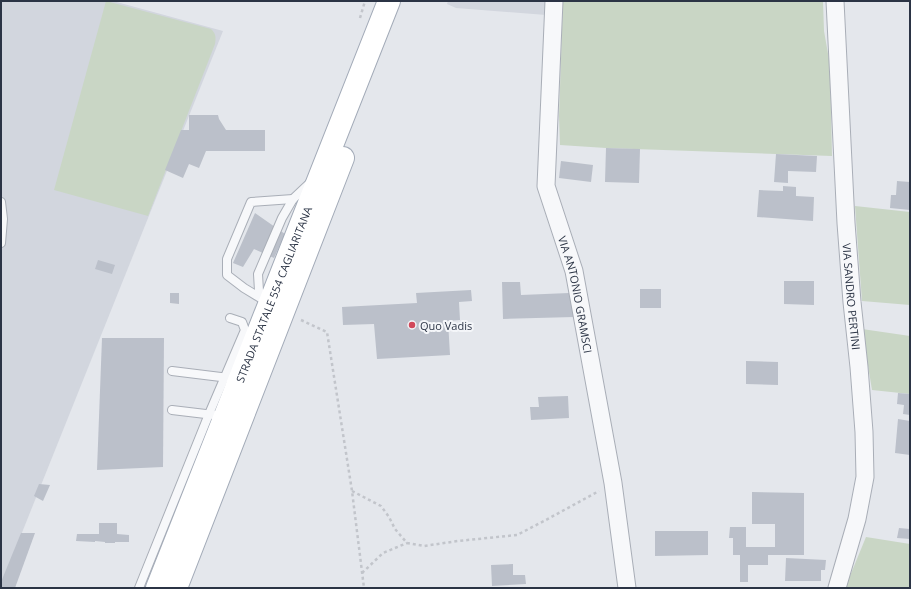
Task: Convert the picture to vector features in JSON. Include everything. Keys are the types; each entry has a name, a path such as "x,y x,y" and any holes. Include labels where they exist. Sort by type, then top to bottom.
{"main road":[{"name":"STRADA STATALE 554 CAGLIARITANA","path":"176,588 273,307 321,174 389,1"},
{"name":"STRADA STATALE 554 CAGLIARITANA","path":"157,588 217,415 232,378 273,307 405,1"}],"street":[{"name":"VIA ANTONIO GRAMSCI","path":"554,1 546,186 574,271 613,484 627,588"},
{"name":"VIA SANDRO PERTINI","path":"835,1 846,223 864,432 865,477 857,519 837,588"}],"lane":[{"path":"273,307 260,292 258,274 282,218 292,199 321,174"},
{"path":"273,307 227,275 227,259 251,202 292,199"},
{"path":"1,202 3,219 1,243"},
{"path":"172,371 232,378 245,330 242,322 230,318"},
{"path":"139,588 217,415 172,410"}],"path":[{"path":"273,307 327,332 352,491 364,588"},
{"path":"362,573 383,553 407,543 424,546 516,535 613,484"},
{"path":"352,491 381,506 395,529 407,543"}],"shaded area":[{"path":"1,1 113,1 223,31 1,585"},
{"path":"448,1 546,1 546,15 456,8 447,4"}],"green space":[{"path":"106,1 211,29 214,32 216,39 148,216 54,190"},
{"path":"563,1 823,1 824,31 830,65 832,156 560,145 559,116"},
{"path":"855,206 910,212 910,305 862,301"},
{"path":"862,329 910,336 910,394 872,390"},
{"path":"866,537 910,544 910,588 845,588"}],"building":[{"path":"189,115 218,115 226,130 265,130 265,151 206,151 199,168 189,164 183,178 165,170 181,130 189,130"},
{"path":"606,148 640,149 639,183 605,182"},
{"path":"776,154 817,156 816,172 788,171 788,183 774,182"},
{"path":"561,161 593,165 591,182 559,178"},
{"path":"897,181 910,182 910,210 890,208 891,195 896,195"},
{"path":"783,186 796,187 796,196 814,197 813,221 757,217 759,190 783,191"},
{"path":"255,213 285,234 274,258 254,249 243,267 233,263"},
{"path":"98,260 115,265 112,274 95,269"},
{"path":"784,281 814,281 814,305 784,304"},
{"path":"502,282 520,282 521,295 569,293 574,317 503,319"},
{"path":"640,289 661,289 661,308 640,308"},
{"name":"Quo Vadis","path":"471,290 472,301 459,302 460,320 448,321 450,355 377,359 374,324 343,325 342,307 417,303 416,293"},
{"path":"170,293 179,293 179,304 170,303"},
{"path":"102,338 164,338 163,467 97,470"},
{"path":"746,361 778,362 778,385 746,384"},
{"path":"898,393 910,394 910,415 903,414 904,405 897,404"},
{"path":"568,396 569,418 531,420 530,407 539,407 538,397"},
{"path":"898,419 910,421 910,455 895,453"},
{"path":"39,484 50,485 43,501 34,496"},
{"path":"752,492 804,493 804,555 768,555 768,565 748,565 748,582 740,582 740,555 733,555 733,538 729,538 730,527 746,527 746,547 775,547 775,524 752,524"},
{"path":"99,523 117,523 117,534 129,535 129,542 105,543 95,541 76,541 77,534 99,534"},
{"path":"899,528 910,529 910,539 897,538"},
{"path":"655,531 708,531 708,555 655,556"},
{"path":"21,533 35,533 15,588 1,588 1,582"},
{"path":"786,558 826,560 825,570 821,570 821,581 785,581"},
{"path":"513,564 513,575 525,575 526,584 492,586 491,565"}],"place":[{"name":"Quo Vadis","path":"412,325"}]}
